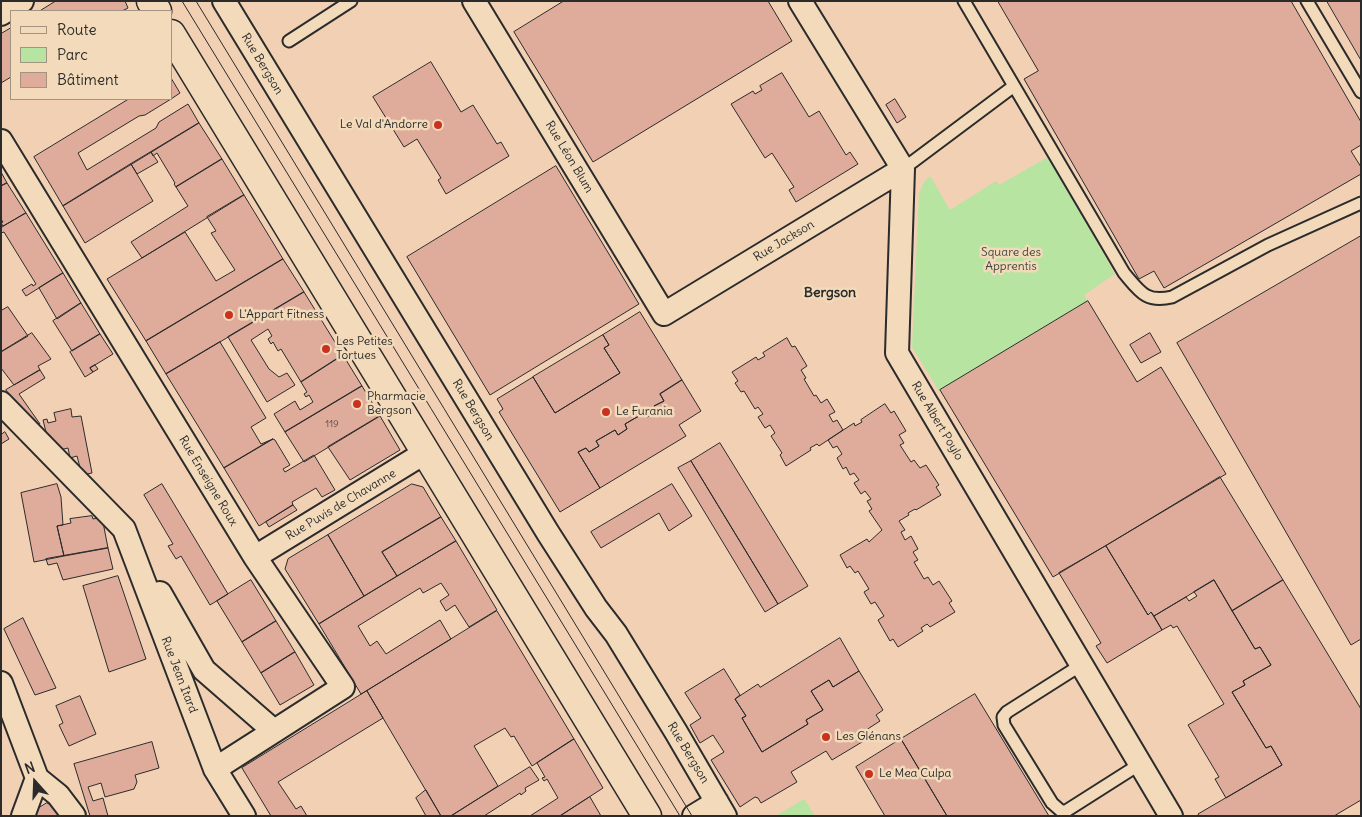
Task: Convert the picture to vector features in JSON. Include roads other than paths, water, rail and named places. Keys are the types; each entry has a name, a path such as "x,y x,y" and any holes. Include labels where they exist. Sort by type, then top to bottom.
{"main road":[{"path":"172,36 647,816"}],"street":[{"path":"1,14 22,1"},
{"name":"Rue Bergson","path":"224,1 548,533 596,608 621,642 721,809"},
{"name":"Rue Léon Blum","path":"474,1 664,314"},
{"path":"800,1 903,168"},
{"name":"Rue Enseigne Roux","path":"1,141 255,557 343,687 215,769"},
{"name":"Rue Jackson","path":"664,314 903,168"},
{"name":"Rue Albert Poylo","path":"903,168 897,353 1171,816"},
{"name":"Rue Jean Itard","path":"1,403 124,529 204,670 274,731"},
{"name":"Rue Puvis de Chavanne","path":"255,557 426,452"},
{"name":"Rue Jean Itard","path":"124,529 215,769 244,816"},
{"path":"1,683 37,778 58,795 74,816"},
{"path":"23,816 37,778"},
{"path":"694,816 721,809"}],"lane":[{"path":"289,41 351,1"},
{"path":"964,1 1124,273 1140,292 1157,300 1172,297 1268,245 1361,202"},
{"path":"1307,1 1361,92"},
{"path":"903,168 1014,86"},
{"path":"1081,665 1007,712 1003,717 1004,725 1052,804 1061,811 1066,810 1140,764"}],"tram line":[{"path":"182,1 680,816"},
{"path":"196,1 692,816"}],"place":[{"name":"Le Val d'Andorre","path":"438,125"},
{"name":"L'Appart Fitness","path":"229,315"},
{"name":"Les Petites Tortues","path":"326,349"},
{"name":"Pharmacie Bergson","path":"357,404"},
{"name":"Le Furania","path":"606,412"},
{"name":"Les Glénans","path":"826,737"},
{"name":"Le Mea Culpa","path":"869,774"}],"district":[{"name":"Bergson","path":"830,293"}],"park label":[{"name":"Square des Apprentis","path":"1011,260"}]}
